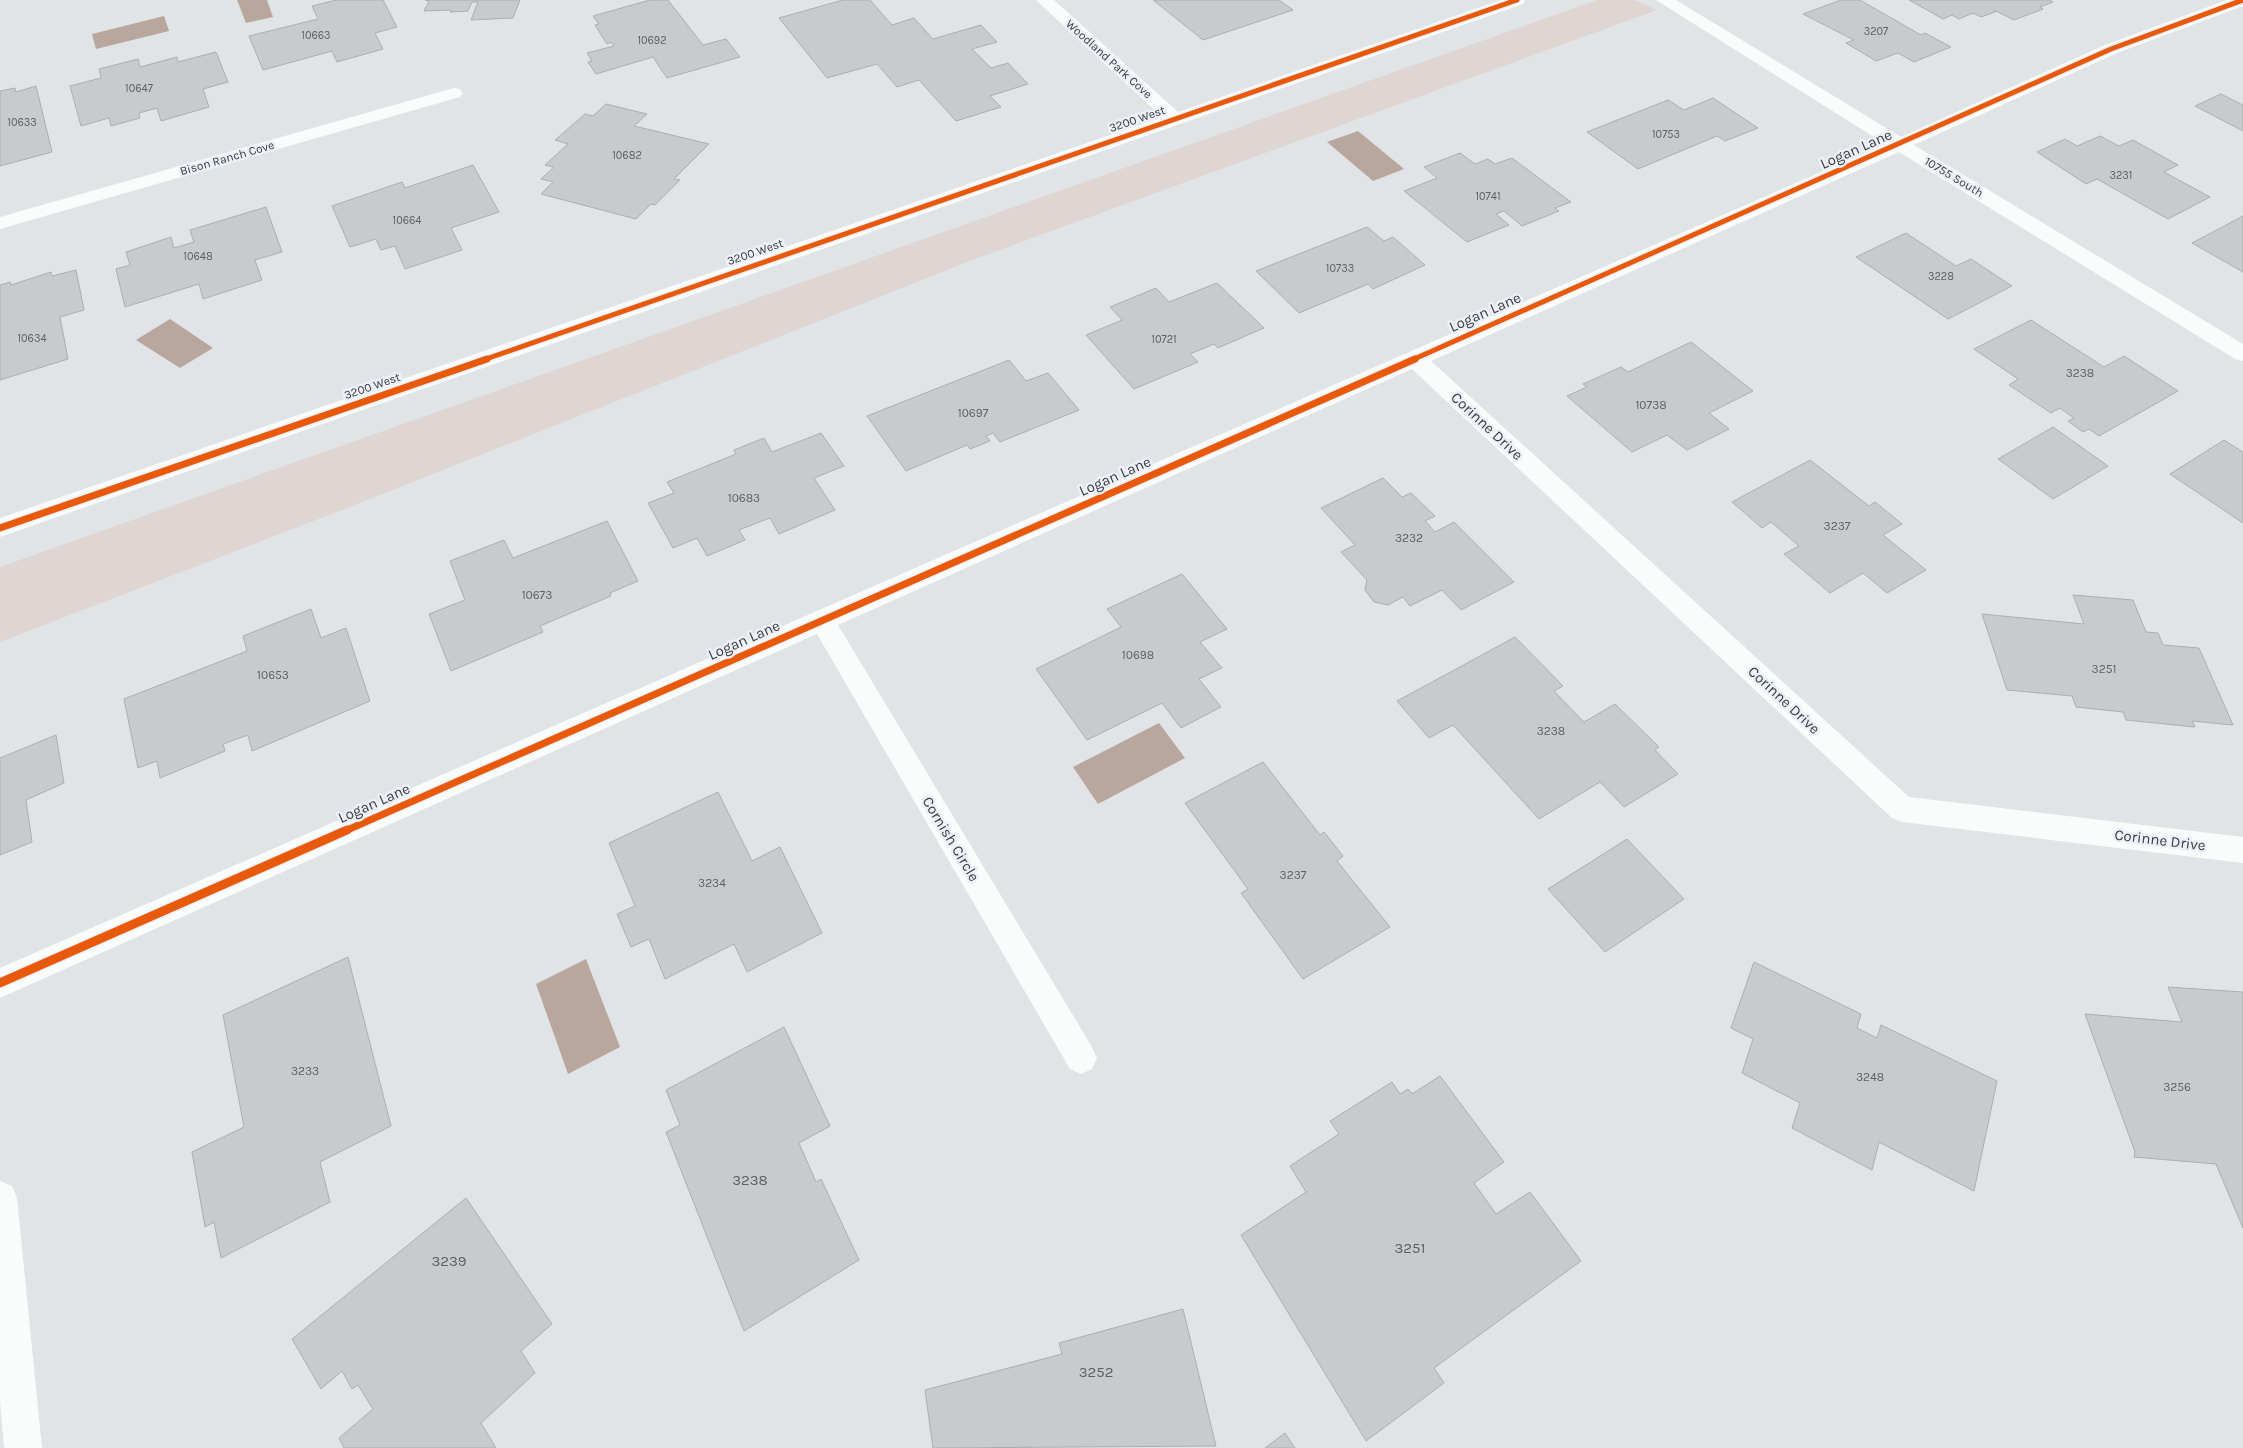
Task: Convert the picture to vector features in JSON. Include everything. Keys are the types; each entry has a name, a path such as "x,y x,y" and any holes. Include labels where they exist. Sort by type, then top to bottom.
{"street":[{"name":"Woodland Park Cove","path":"1044,0 1174,118"},
{"name":"3200 West","path":"0,528 1517,0"},
{"name":"10755 South","path":"1664,0 2243,354"},
{"name":"Logan Lane","path":"0,983 1900,144 2111,49 2243,0"},
{"name":"Bison Ranch Cove","path":"0,222 454,93"},
{"name":"Corinne Drive","path":"1414,358 1902,809 2243,850"},
{"name":"Cornish Circle","path":"822,620 1081,1058"},
{"path":"0,1198 23,1448"}],"shaded area":[{"path":"237,0 267,0 273,17 246,23"},
{"path":"1597,0 1634,0 1657,10 975,259 347,508 0,642 0,567"},
{"path":"164,16 169,31 96,49 92,34"},
{"path":"1358,131 1404,169 1373,181 1327,142"},
{"path":"170,319 213,348 180,368 136,340"},
{"path":"1159,723 1185,758 1098,804 1073,767"},
{"path":"586,959 620,1047 568,1074 536,984"}],"building":[{"path":"336,0 383,0 397,27 375,33 383,49 337,62 332,51 263,70 249,36 318,19 312,6"},
{"path":"425,0 520,0 513,18 471,20 478,2 472,2 468,11 450,12 451,10 424,11 429,1"},
{"path":"650,0 668,0 703,45 726,39 740,57 667,78 653,57 596,74 588,62 592,61 587,53 614,46 611,42 607,44 595,25 599,24 593,16"},
{"path":"843,0 870,0 892,25 914,18 933,39 981,25 997,42 972,49 991,68 1008,63 1028,84 990,96 1001,107 956,121 919,80 897,87 877,64 827,78 779,18"},
{"path":"1153,0 1279,0 1293,10 1203,40"},
{"path":"1841,0 1860,0 1921,35 1925,33 1951,47 1914,62 1898,53 1876,61 1846,43 1854,40 1803,14"},
{"path":"1909,0 2049,0 2053,2 2040,7 2043,9 2014,20 1994,10 1995,12 1981,17 1973,13 1959,19 1952,15 1943,19"},
{"path":"216,52 228,82 203,89 209,107 161,121 157,108 139,113 140,118 111,126 109,118 81,126 70,86 101,78 99,69 138,59 140,67 177,57 178,62"},
{"path":"36,86 52,152 0,166 0,91 15,88 16,92"},
{"path":"2221,94 2243,105 2243,131 2195,106"},
{"path":"1713,98 1758,128 1725,141 1717,136 1638,169 1587,132 1668,100 1684,110"},
{"path":"606,104 647,114 634,126 709,144 674,179 680,180 655,205 651,204 636,219 541,194 553,182 541,179 554,167 545,165 568,144 555,140 585,114 593,116"},
{"path":"2100,136 2119,146 2133,140 2178,165 2164,172 2210,197 2168,219 2097,179 2086,184 2037,152 2065,139 2077,146"},
{"path":"1460,153 1475,164 1488,159 1495,164 1512,158 1571,202 1555,208 1559,211 1522,226 1504,211 1496,214 1509,225 1467,242 1404,191 1437,178 1424,167"},
{"path":"473,165 499,212 451,228 462,250 405,269 395,246 381,250 376,239 350,247 332,206 402,182 405,188"},
{"path":"266,207 282,252 255,260 262,280 203,299 199,284 125,307 116,269 130,265 126,252 171,237 174,248 194,242 190,230"},
{"path":"2243,216 2243,272 2192,243"},
{"path":"1367,227 1384,241 1393,237 1425,265 1373,289 1368,284 1299,313 1256,271"},
{"path":"1906,233 1956,266 1971,259 2012,286 1948,319 1856,257"},
{"path":"76,270 84,310 60,317 68,359 0,380 0,285 10,282 11,285 51,272 52,276"},
{"path":"1217,283 1264,328 1218,348 1214,344 1190,354 1198,362 1134,389 1086,335 1122,320 1110,307 1156,288 1169,302"},
{"path":"2031,320 2104,367 2124,356 2178,391 2099,436 2089,429 2083,432 2068,421 2074,418 2060,408 2051,413 2009,385 2018,379 1974,349"},
{"path":"1691,342 1753,391 1709,413 1729,429 1687,450 1667,435 1632,452 1567,396 1587,387 1583,384 1621,367 1628,372"},
{"path":"1009,360 1026,381 1048,373 1079,410 1000,442 993,433 986,436 990,441 970,449 967,445 906,471 867,416"},
{"path":"2053,427 2108,466 2053,499 1998,459"},
{"path":"821,433 844,466 814,478 835,510 779,534 770,518 739,530 745,540 707,556 697,538 673,548 648,503 674,493 667,482 736,454 734,450 764,438 772,452"},
{"path":"2224,440 2243,452 2243,523 2170,474"},
{"path":"1810,460 1869,506 1875,502 1902,524 1883,535 1926,570 1887,593 1863,573 1830,593 1784,554 1799,546 1771,522 1762,528 1732,502"},
{"path":"1383,478 1402,497 1411,493 1435,516 1425,521 1435,532 1454,522 1514,582 1461,610 1442,590 1410,606 1403,597 1388,605 1374,602 1365,590 1367,580 1341,552 1355,545 1321,508"},
{"path":"607,521 638,581 610,593 611,596 540,626 543,632 451,671 429,614 465,600 450,561 504,540 513,558"},
{"path":"1182,574 1227,629 1200,642 1222,668 1199,679 1221,707 1181,728 1162,703 1087,740 1036,669 1121,627 1107,609"},
{"path":"2073,595 2133,600 2146,632 2158,633 2163,645 2199,648 2233,725 2192,721 2195,727 2126,720 2123,712 2076,707 2072,696 2007,690 1982,614 2084,624"},
{"path":"311,609 321,638 346,628 370,701 252,751 248,735 223,744 225,751 160,778 157,761 138,768 124,699 247,651 243,636"},
{"path":"1515,637 1563,686 1554,691 1584,722 1615,704 1659,747 1655,750 1678,774 1624,807 1600,782 1539,819 1453,725 1429,738 1397,701"},
{"path":"56,735 64,783 26,800 32,842 0,855 0,758"},
{"path":"1263,762 1320,835 1324,832 1343,856 1337,861 1390,927 1303,979 1241,893 1248,889 1185,803"},
{"path":"718,792 752,861 780,847 822,933 747,972 734,944 665,979 649,939 631,947 617,914 635,906 609,843"},
{"path":"1627,839 1684,899 1605,952 1548,889"},
{"path":"348,957 391,1126 320,1162 330,1202 221,1258 214,1222 205,1227 192,1152 244,1127 223,1015"},
{"path":"1754,962 1861,1014 1857,1028 1877,1038 1881,1025 1997,1081 1974,1191 1879,1142 1872,1170 1792,1128 1800,1103 1742,1073 1753,1039 1731,1028"},
{"path":"2168,987 2243,992 2243,1228 2216,1164 2134,1157 2135,1152 2085,1014 2182,1022"},
{"path":"784,1027 830,1126 799,1143 816,1182 821,1179 859,1260 744,1331 666,1132 680,1125 666,1090"},
{"path":"1440,1076 1504,1162 1474,1183 1496,1214 1530,1192 1581,1261 1434,1368 1444,1383 1366,1441 1241,1235 1306,1192 1290,1166 1339,1134 1330,1121 1392,1082 1400,1094 1408,1089 1412,1094"},
{"path":"466,1198 552,1324 521,1351 535,1373 481,1423 496,1448 344,1448 339,1438 373,1409 358,1385 352,1389 342,1371 321,1389 292,1339"},
{"path":"1183,1309 1216,1446 933,1448 925,1390 1062,1354 1059,1343"},
{"path":"1285,1433 1295,1448 1265,1448"}],"cycle path":[{"path":"0,528 1517,0"},
{"path":"0,983 1865,160 2111,49 2243,0"}]}
